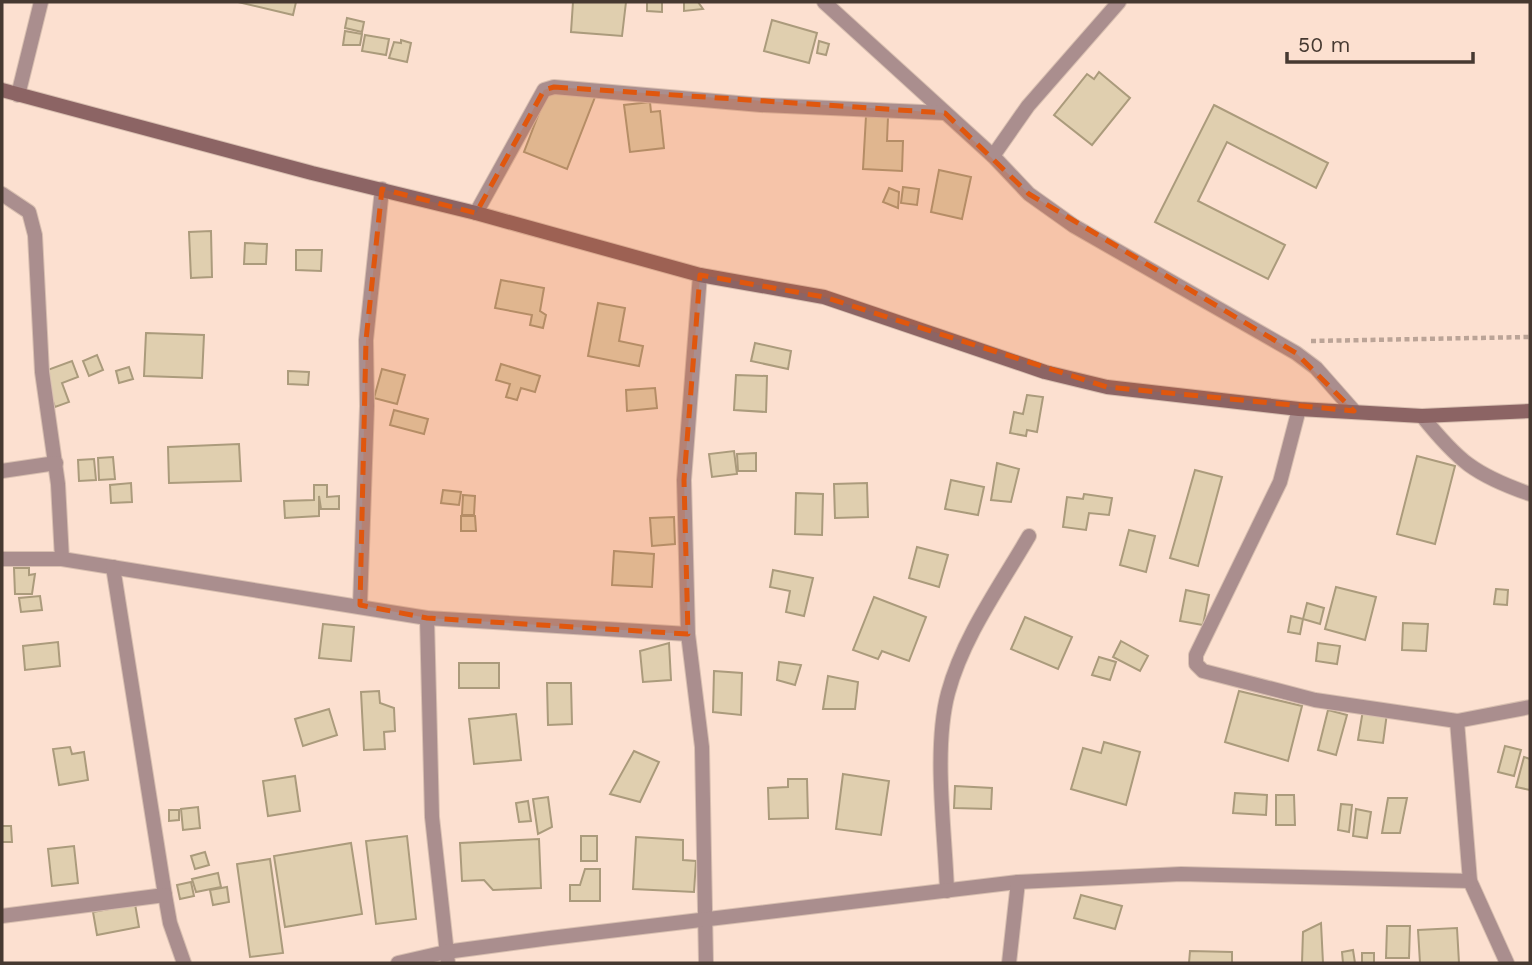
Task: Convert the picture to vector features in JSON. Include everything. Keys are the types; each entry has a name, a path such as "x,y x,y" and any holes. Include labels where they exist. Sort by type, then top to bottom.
{"main road":[{"path":"7,93 476,213 700,275 824,297 1045,372 1107,387 1299,409 1422,416 1530,411"}],"street":[{"path":"7,93 41,2"},
{"path":"824,2 993,156 1029,194 1074,226 1277,342 1316,368 1354,411"},
{"path":"993,156 1028,106 1119,2"},
{"path":"476,213 544,90 554,87 761,105 945,113"},
{"path":"360,605 367,406 366,340 382,189"},
{"path":"2,194 29,212 35,234 42,372 56,463 62,559"},
{"path":"700,275 685,468 688,634 701,736 706,963"},
{"path":"1299,409 1280,482 1196,655 1196,664 1203,671 1303,697 1457,721 1530,707"},
{"path":"1422,416 1455,456 1465,464 1506,486 1530,495"},
{"path":"2,471 56,463"},
{"path":"947,891 942,733 947,694 962,652 1029,536"},
{"path":"2,559 62,559 360,605 427,618 688,634"},
{"path":"113,567 170,923 184,963"},
{"path":"427,618 432,817 447,958"},
{"path":"1457,721 1470,881 1507,963"},
{"path":"398,963 703,920 1018,881 1181,874 1470,881"},
{"path":"1009,963 1018,881"},
{"path":"2,916 165,895"}],"path":[{"path":"1277,342 1530,337"}],"highlighted area":[{"path":"554,87 945,113 1029,194 1296,353 1354,411 1107,387 824,297 700,275 684,480 688,634 427,618 360,605 366,340 382,189 476,213 544,90"}],"building":[{"path":"238,2 296,2 293,15"},
{"path":"573,2 626,2 622,36 571,32"},
{"path":"647,2 662,2 662,12 647,11"},
{"path":"684,2 698,2 703,9 684,11"},
{"path":"347,18 364,22 362,32 345,28"},
{"path":"772,20 817,33 809,63 764,51"},
{"path":"345,31 362,34 360,45 343,45"},
{"path":"365,35 389,39 386,55 362,51"},
{"path":"401,40 411,43 407,62 389,58 394,42 401,43"},
{"path":"819,41 829,44 826,55 817,53"},
{"path":"1099,72 1130,98 1092,145 1054,115 1087,74 1094,79"},
{"path":"547,92 595,97 567,169 524,152"},
{"path":"650,102 651,112 660,111 664,148 630,152 624,105"},
{"path":"1214,105 1328,163 1316,188 1227,142 1198,201 1285,245 1268,279 1155,222"},
{"path":"866,116 888,117 887,141 903,141 902,171 863,169"},
{"path":"939,170 971,177 962,219 931,212"},
{"path":"903,187 919,189 917,205 901,203"},
{"path":"889,188 899,192 898,208 883,202"},
{"path":"211,231 212,277 191,278 189,232"},
{"path":"245,243 267,244 266,264 244,264"},
{"path":"296,250 322,250 321,271 296,270"},
{"path":"501,280 544,288 540,311 546,315 543,328 530,325 532,315 495,308"},
{"path":"598,303 625,308 619,341 643,346 639,366 588,356"},
{"path":"146,333 204,335 202,378 144,376"},
{"path":"755,343 791,351 788,369 751,361"},
{"path":"97,355 103,370 89,376 83,361"},
{"path":"72,361 78,377 62,383 69,402 55,407 42,372"},
{"path":"501,364 540,376 535,392 521,388 517,400 506,397 510,384 496,380"},
{"path":"129,367 133,379 119,383 116,371"},
{"path":"382,369 405,375 397,404 374,398"},
{"path":"288,371 309,372 308,385 288,384"},
{"path":"736,375 767,376 766,412 734,410"},
{"path":"655,388 657,408 627,411 626,390"},
{"path":"1027,395 1043,397 1037,432 1027,430 1026,436 1010,433 1014,412 1023,414"},
{"path":"394,410 428,419 424,434 390,425"},
{"path":"239,444 241,481 169,483 168,447"},
{"path":"734,451 737,474 712,477 709,454"},
{"path":"756,453 756,471 738,471 737,454"},
{"path":"1417,456 1455,466 1435,544 1397,534"},
{"path":"113,457 115,479 99,480 98,458"},
{"path":"94,459 96,480 79,481 78,460"},
{"path":"997,463 1019,469 1011,502 991,500"},
{"path":"1195,470 1222,477 1198,566 1170,558"},
{"path":"951,480 984,487 978,515 945,509"},
{"path":"131,483 132,502 111,503 110,485"},
{"path":"867,483 868,517 835,518 834,484"},
{"path":"314,485 327,485 327,497 339,496 339,509 321,509 319,496 319,516 285,518 284,501 314,500"},
{"path":"443,490 461,492 459,505 441,503"},
{"path":"796,493 823,494 822,535 795,534"},
{"path":"1084,494 1112,498 1109,515 1089,513 1086,530 1063,527 1067,497 1083,499"},
{"path":"463,495 475,496 474,515 462,515"},
{"path":"461,516 475,516 476,531 461,531"},
{"path":"674,517 675,544 652,546 650,518"},
{"path":"1129,530 1155,536 1146,572 1120,565"},
{"path":"917,547 948,555 939,587 909,578"},
{"path":"614,551 654,554 652,587 612,585"},
{"path":"14,568 29,568 29,575 35,574 32,594 15,594"},
{"path":"773,570 813,578 804,616 786,612 790,591 770,587"},
{"path":"1336,587 1376,597 1365,640 1325,629"},
{"path":"1496,589 1508,590 1507,605 1494,604"},
{"path":"1186,590 1209,595 1203,625 1180,621"},
{"path":"40,596 42,610 21,612 19,598"},
{"path":"874,597 926,617 909,661 882,651 878,659 853,650"},
{"path":"1307,603 1324,608 1320,624 1303,619"},
{"path":"1291,616 1303,619 1300,634 1288,632"},
{"path":"1025,617 1072,637 1058,669 1011,649"},
{"path":"1403,623 1428,624 1426,651 1402,650"},
{"path":"323,624 354,627 351,661 319,658"},
{"path":"1121,641 1148,656 1140,671 1113,657"},
{"path":"58,642 60,666 25,670 23,646"},
{"path":"669,643 671,680 643,682 640,651"},
{"path":"1318,643 1340,646 1337,664 1316,661"},
{"path":"1099,657 1116,662 1110,680 1092,675"},
{"path":"779,662 801,665 795,685 777,680"},
{"path":"459,663 499,663 499,688 459,688"},
{"path":"714,671 742,673 741,715 713,712"},
{"path":"828,676 858,682 855,709 823,709"},
{"path":"547,683 571,683 572,724 548,725"},
{"path":"379,691 380,703 394,708 395,731 384,732 385,749 364,750 361,692"},
{"path":"1239,691 1302,706 1288,761 1225,742"},
{"path":"329,709 337,735 303,746 295,719"},
{"path":"1328,710 1347,715 1336,755 1318,750"},
{"path":"1363,710 1387,713 1383,743 1358,740"},
{"path":"516,714 521,760 474,764 469,719"},
{"path":"1104,742 1140,752 1126,805 1071,789 1083,748 1101,753"},
{"path":"1505,746 1521,750 1514,776 1498,772"},
{"path":"70,747 72,754 84,752 88,780 59,785 53,749"},
{"path":"634,751 659,762 640,802 610,794"},
{"path":"1524,757 1530,759 1530,790 1516,787"},
{"path":"843,774 889,781 881,835 836,829"},
{"path":"295,776 300,811 268,816 263,781"},
{"path":"788,779 807,779 808,818 769,819 768,788 788,787"},
{"path":"955,786 992,788 991,809 954,808"},
{"path":"1235,793 1267,795 1266,815 1233,813"},
{"path":"1276,795 1294,795 1295,825 1276,825"},
{"path":"548,797 552,827 538,834 533,799"},
{"path":"1388,798 1407,798 1400,833 1382,833"},
{"path":"528,801 531,821 519,822 516,803"},
{"path":"1341,804 1352,805 1349,832 1338,830"},
{"path":"198,807 200,828 183,830 181,809"},
{"path":"1356,809 1371,812 1367,838 1353,836"},
{"path":"169,810 179,810 179,820 169,821"},
{"path":"2,826 11,826 12,842 2,842"},
{"path":"407,836 416,919 376,924 366,841"},
{"path":"581,836 597,836 597,861 581,861"},
{"path":"636,837 683,840 683,860 696,861 694,892 633,889"},
{"path":"539,839 541,888 493,890 484,880 462,881 460,843"},
{"path":"351,843 362,914 285,927 274,856"},
{"path":"74,846 78,883 52,886 48,849"},
{"path":"205,852 209,865 195,869 191,856"},
{"path":"270,859 283,953 250,957 237,864"},
{"path":"585,869 600,869 600,901 570,901 570,885 580,885"},
{"path":"218,873 221,887 196,892 192,879"},
{"path":"191,882 194,896 180,899 177,885"},
{"path":"227,887 229,902 213,905 210,890"},
{"path":"1081,895 1122,906 1115,929 1074,918"},
{"path":"135,904 139,927 97,935 93,912"},
{"path":"1321,923 1323,963 1302,963 1303,932"},
{"path":"1387,926 1410,926 1409,958 1386,958"},
{"path":"1457,928 1459,963 1420,963 1418,930"},
{"path":"1353,950 1355,963 1343,963 1342,952"},
{"path":"1190,951 1232,952 1232,963 1189,963"},
{"path":"1362,953 1374,953 1374,963 1362,963"}]}
